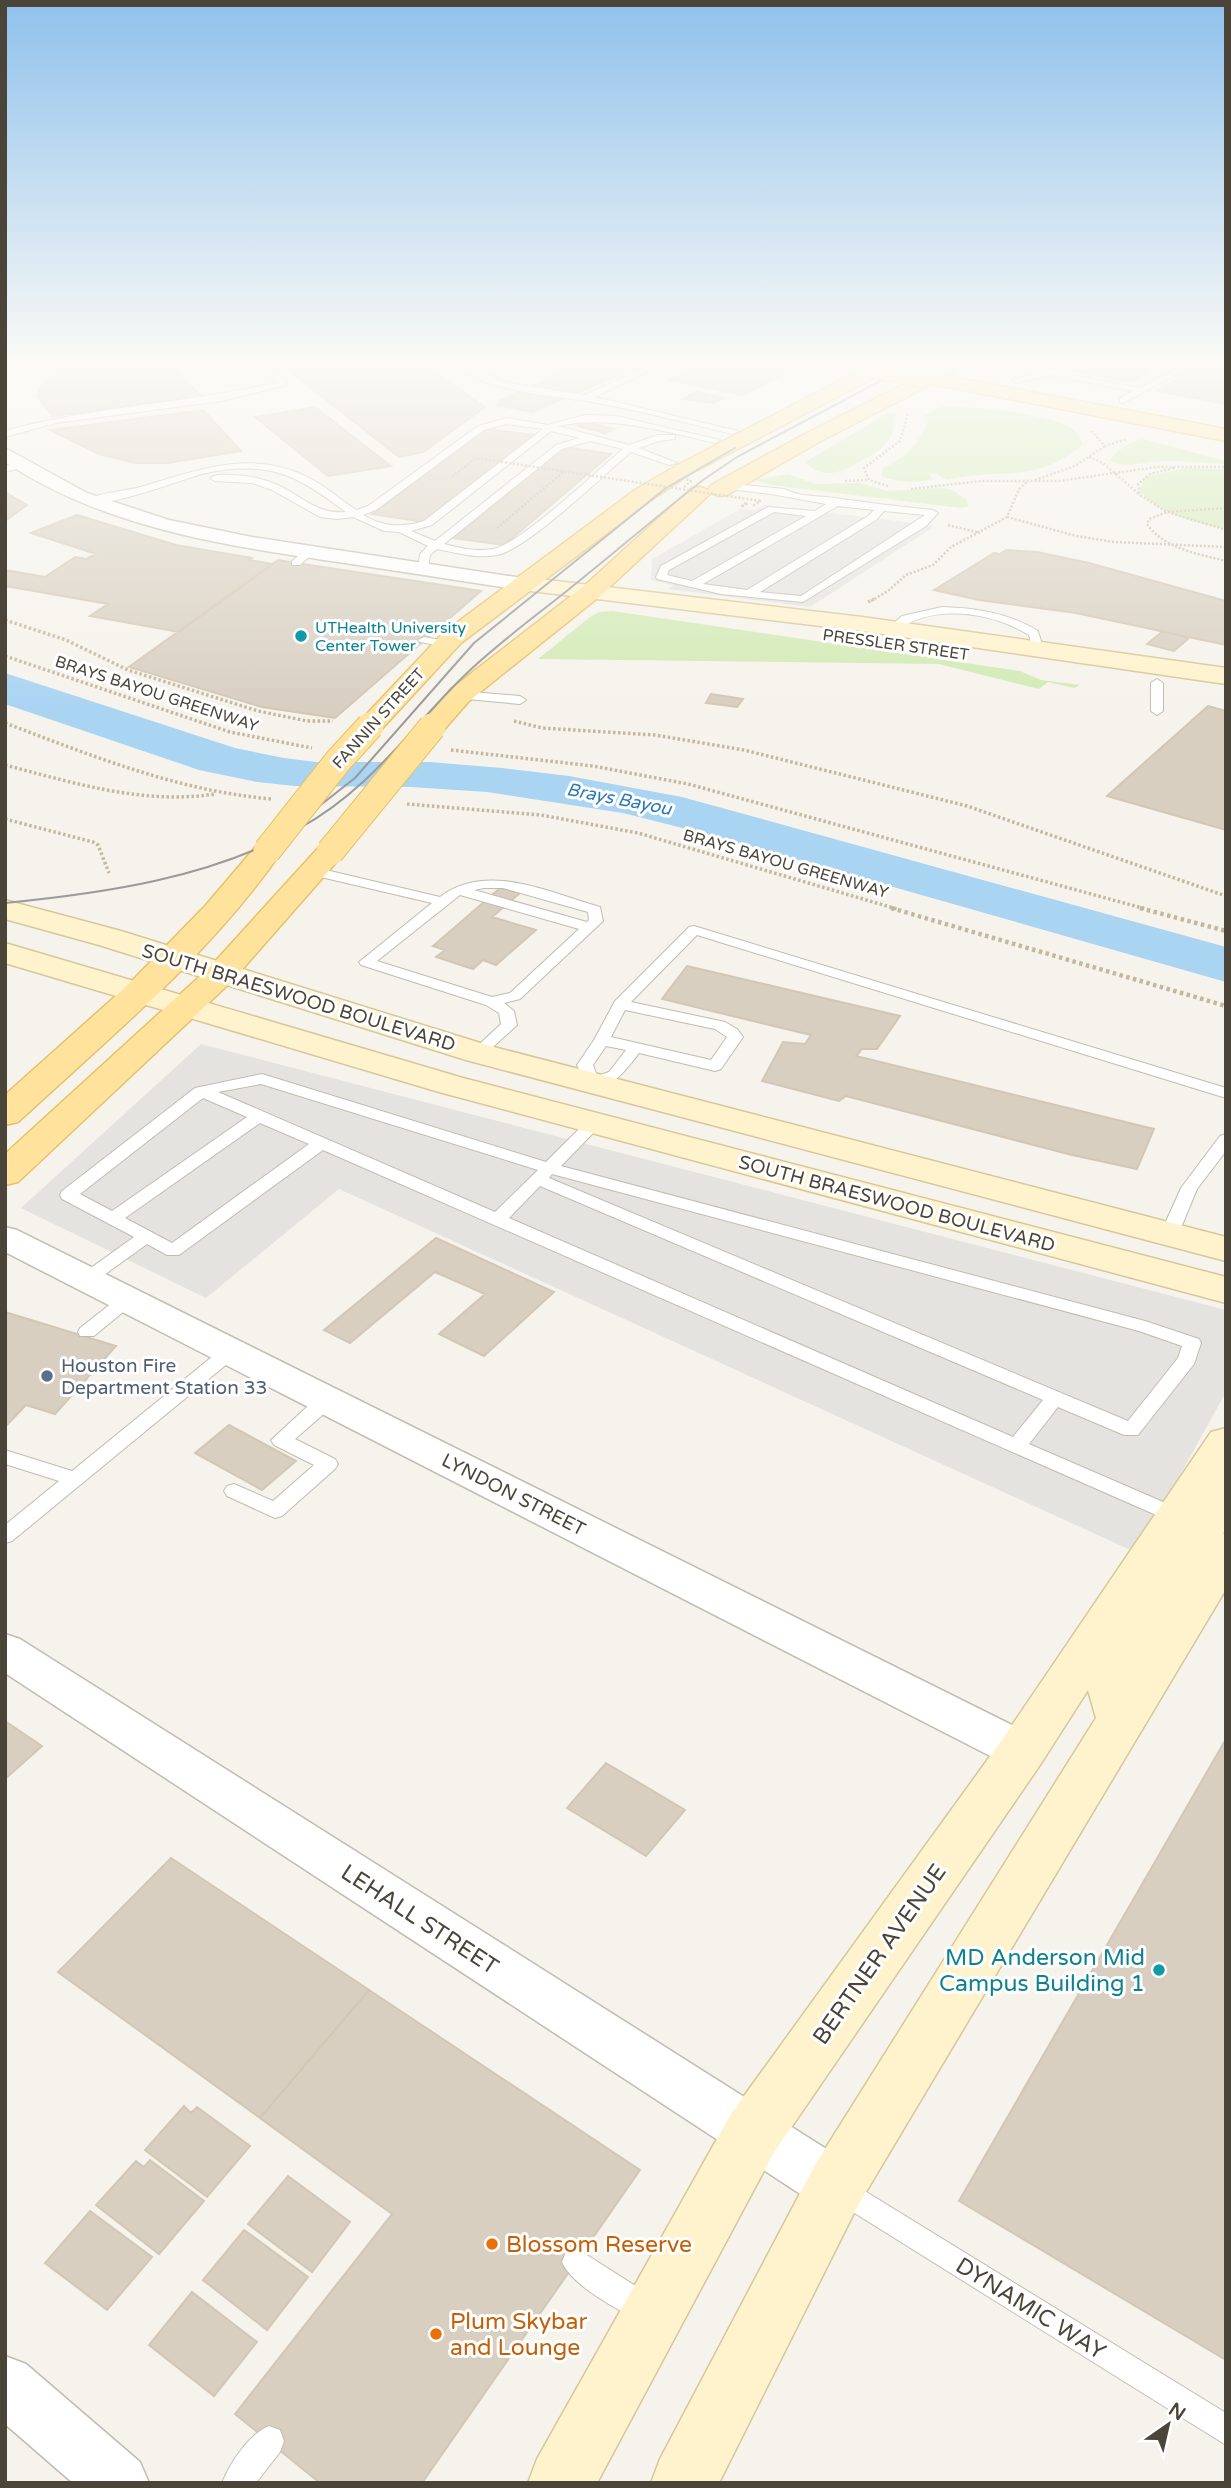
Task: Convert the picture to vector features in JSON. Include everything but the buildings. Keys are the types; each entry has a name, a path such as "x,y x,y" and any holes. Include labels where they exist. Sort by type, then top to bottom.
{"main road":[{"name":"FANNIN STREET","path":"5,1114 140,992 217,912 435,642 673,477"},
{"path":"700,485 704,477"},
{"path":"5,1174 221,974 322,862 456,700 649,538 700,485 714,477"},
{"path":"548,565 614,499 700,485 719,477"}],"street":[{"name":"PRESSLER STREET","path":"43,477 119,510 303,558 424,569 1033,656 1226,676"},
{"name":"PRESSLER STREET","path":"809,622 894,628 1157,683 1226,693"},
{"name":"SOUTH BRAESWOOD BOULEVARD","path":"5,909 478,1053 1226,1249"},
{"name":"SOUTH BRAESWOOD BOULEVARD","path":"5,953 337,1053 1226,1290"},
{"path":"580,1119 592,1083"},
{"name":"LYNDON STREET","path":"5,1238 1022,1751"},
{"path":"1121,1718 1108,1678 1204,1528 1218,1455"},
{"name":"BERTNER AVENUE","path":"561,2483 752,2134 1022,1751 1218,1455"},
{"path":"684,2483 836,2186 1226,1550"},
{"name":"LEHALL STREET","path":"5,1651 836,2186"},
{"path":"5,2385 119,2483"}],"lane":[{"path":"92,500 127,495 178,477"},
{"path":"299,477 373,526 404,532 437,546 471,553 497,552 510,547 595,477"},
{"path":"119,510 182,485 206,479 242,478 272,486 308,510 330,516 356,515 372,508 414,477"},
{"path":"404,532 428,523 487,477"},
{"path":"424,569 425,554 522,477"},
{"path":"685,477 700,485 933,513 922,524 803,599 691,586 661,578 665,568 772,509 818,514"},
{"path":"691,586 839,501"},
{"path":"749,594 872,518 882,507"},
{"path":"1157,683 1157,711"},
{"path":"456,700 520,700"},
{"path":"322,862 444,902"},
{"path":"478,1053 509,1025 506,1011 491,1002 366,962 458,890 589,927 515,996 491,1002"},
{"path":"635,1048 615,1075 592,1083 585,1065 602,1040 620,1004 694,930 1226,1093"},
{"path":"602,1040 715,1066 735,1037 732,1031 720,1025 620,1004"},
{"path":"323,1143 173,1251 68,1195 201,1091 262,1079 543,1174 1145,1326 1192,1343 1187,1360 1131,1430 543,1174"},
{"path":"201,1091 1177,1516"},
{"path":"111,1219 259,1116"},
{"path":"498,1219 543,1174 580,1119"},
{"path":"1169,1234 1189,1188 1226,1139"},
{"path":"86,1279 146,1237"},
{"path":"87,1332 128,1299"},
{"path":"5,1536 231,1351"},
{"path":"1017,1446 1055,1398"},
{"path":"234,1491 275,1511 328,1464 281,1440 327,1400"},
{"path":"5,1457 75,1479"},
{"name":"DYNAMIC WAY","path":"836,2186 1226,2430"},
{"path":"576,2262 606,2285 654,2314"},
{"path":"237,2483 269,2441"}],"path":[{"path":"490,534 558,477"},
{"path":"624,477 700,485 760,501 753,506"},
{"path":"809,622 874,599 888,591 898,580 933,565 951,547 1007,517 1020,486 1044,477"},
{"path":"910,489 981,481 1027,482 1090,477"},
{"path":"1118,477 1167,512 1226,530"},
{"path":"1140,495 1138,484 1144,477"},
{"path":"842,481 869,480 897,488"},
{"path":"518,502 535,505"},
{"path":"1226,508 1167,512 1153,516 1147,524 1153,533 1174,545 1226,561"},
{"path":"1007,517 1090,538 1129,544 1226,547"},
{"name":"BRAYS BAYOU GREENWAY","path":"5,620 66,640 128,670 258,711 307,721 372,723"},
{"name":"BRAYS BAYOU GREENWAY","path":"5,656 230,732 302,747"},
{"path":"456,700 542,728 699,741 783,759 967,806 1226,896"},
{"path":"5,723 159,778 219,793 283,800"},
{"path":"470,752 593,766 688,784 1226,931"},
{"path":"5,765 133,794 202,797 219,793"},
{"name":"BRAYS BAYOU GREENWAY","path":"406,804 541,815 638,833 1226,1006"},
{"path":"5,819 93,842 98,845 108,873"}],"green space":[{"path":"797,477 815,484 859,483 888,491 945,488 967,500 968,507 771,485 754,480"},
{"path":"885,477 934,479 913,482"},
{"path":"1145,477 1226,477 1226,529 1167,511 1140,490"},
{"path":"612,611 1020,671 1041,680 1080,685 1074,688 1048,682 1039,689 939,664 538,659 590,617 599,612"}],"shaded area":[{"path":"764,505 935,526 810,607 668,589 673,585 651,580 652,559 740,509 756,510"},
{"path":"201,1044 1226,1310 1226,1392 1137,1553 339,1189 206,1298 21,1208"}],"water":[{"name":"Brays Bayou","path":"5,673 235,748 284,758 316,762 429,762 502,768 569,776 682,797 1226,947 1226,982 722,838 623,813 487,792 411,787 295,786 257,782 199,770 5,704"}],"tram line":[{"path":"318,807 355,778 474,643 666,488 685,477"},
{"path":"5,903 119,888 194,871 266,845 300,828 369,777 445,695 490,652 707,477"}],"place":[{"name":"UTHealth University Center Tower","path":"301,636"},
{"name":"Houston Fire Department Station 33","path":"47,1376"},
{"name":"MD Anderson Mid Campus Building 1","path":"1159,1970"},
{"name":"Blossom Reserve","path":"492,2244"},
{"name":"Plum Skybar and Lounge","path":"436,2334"}]}
